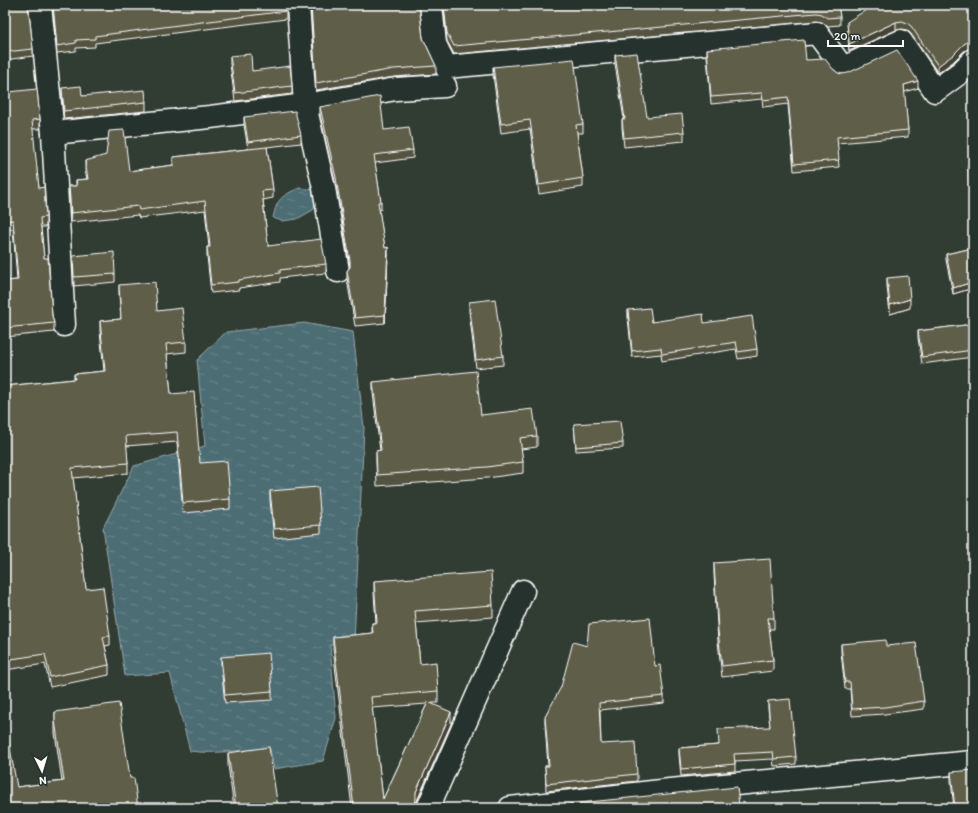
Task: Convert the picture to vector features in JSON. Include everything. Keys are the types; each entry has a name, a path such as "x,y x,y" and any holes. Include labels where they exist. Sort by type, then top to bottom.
{"street":[{"path":"40,5 53,133 64,325"},
{"path":"298,5 305,105 324,188 338,271"},
{"path":"432,5 435,44 446,67 817,33 843,68 901,41 936,90 961,72 973,60"},
{"path":"53,133 210,117 305,105 396,90 445,86"},
{"path":"428,808 523,591"},
{"path":"510,808 670,790 973,762"}],"water":[{"path":"299,188 314,190 316,203 313,210 297,219 282,221 273,218 276,206 281,198"},
{"path":"304,323 353,332 364,428 354,643 330,645 336,718 323,761 274,769 270,749 220,752 190,751 170,673 125,676 103,528 134,466 205,446 197,360 226,332"}],"building":[{"path":"5,5 28,5 33,49 5,52"},
{"path":"53,5 286,5 286,11 95,36 95,39 76,40 76,43 57,46"},
{"path":"311,5 419,5 423,38 436,66 394,69 316,83"},
{"path":"444,5 838,5 840,17 827,18 822,14 816,13 454,46 447,33"},
{"path":"874,5 973,5 973,40 970,40 964,44 953,55 938,66 911,26 902,21 896,22 849,44 847,22"},
{"path":"804,40 806,60 825,59 833,69 842,74 848,73 897,50 918,81 904,85 908,130 837,137 839,160 794,164 788,97 763,100 762,93 711,97 707,49"},
{"path":"637,53 647,117 682,114 684,132 624,138 622,119 625,119 615,55"},
{"path":"251,54 252,71 290,66 292,86 235,93 230,56"},
{"path":"574,59 583,124 576,125 583,178 539,185 530,120 501,124 493,67"},
{"path":"81,86 82,96 145,90 146,102 64,111 62,88"},
{"path":"37,89 40,119 32,120 39,188 44,187 46,217 40,218 44,258 48,258 52,316 54,323 5,328 5,281 18,280 13,220 5,221 5,99 9,98 9,92"},
{"path":"380,96 384,130 409,127 413,150 374,155 381,202 378,202 385,248 388,247 385,315 355,318 347,271 350,267 350,261 336,178 320,107"},
{"path":"295,111 301,135 248,142 244,117"},
{"path":"124,130 129,171 174,165 173,157 267,147 273,190 262,191 268,246 321,239 326,264 280,270 280,273 239,280 239,282 211,285 207,247 210,247 205,201 139,210 138,206 71,213 69,186 77,186 76,180 88,179 85,161 106,155 109,131"},
{"path":"973,164 973,189 970,190 968,165"},
{"path":"973,248 973,282 953,288 946,254"},
{"path":"114,252 115,274 74,277 73,256"},
{"path":"908,276 910,299 890,305 887,278"},
{"path":"155,282 157,311 182,308 186,342 166,344 171,394 194,392 200,463 227,461 230,499 183,503 177,432 126,436 128,463 72,468 86,589 103,587 110,636 103,637 109,665 50,677 45,654 5,660 5,386 75,379 74,374 105,371 100,321 121,319 119,285"},
{"path":"495,299 503,356 476,360 469,302"},
{"path":"650,308 652,322 703,314 704,323 752,316 757,349 738,352 736,342 662,354 661,348 632,351 628,310"},
{"path":"973,324 973,350 922,357 918,331"},
{"path":"476,371 481,415 533,409 537,436 520,438 523,462 487,467 377,475 376,451 381,450 373,382"},
{"path":"620,421 623,443 576,447 574,424"},
{"path":"318,487 321,525 274,529 270,491"},
{"path":"770,559 774,618 768,618 773,660 722,666 718,631 714,563"},
{"path":"491,572 493,605 415,611 420,664 436,662 438,691 371,697 383,799 428,702 451,712 416,792 416,799 413,805 414,808 354,808 333,637 373,633 372,623 377,623 374,581"},
{"path":"650,618 655,666 660,665 664,696 599,703 601,744 635,742 637,774 546,784 545,766 549,766 545,717 561,687 573,642 587,646 589,624"},
{"path":"886,640 886,646 916,643 924,701 885,707 852,709 850,682 845,682 841,644"},
{"path":"269,653 272,691 225,695 221,657"},
{"path":"790,699 796,757 774,759 773,752 734,754 735,764 681,769 679,748 719,745 718,729 770,727 768,701"},
{"path":"119,703 130,778 134,778 138,808 5,808 5,732 7,731 17,787 64,781 55,712"},
{"path":"269,747 278,808 236,808 228,753"},
{"path":"973,770 973,808 955,808 951,772"},
{"path":"737,787 739,805 734,805 734,808 549,808 549,806"}]}
